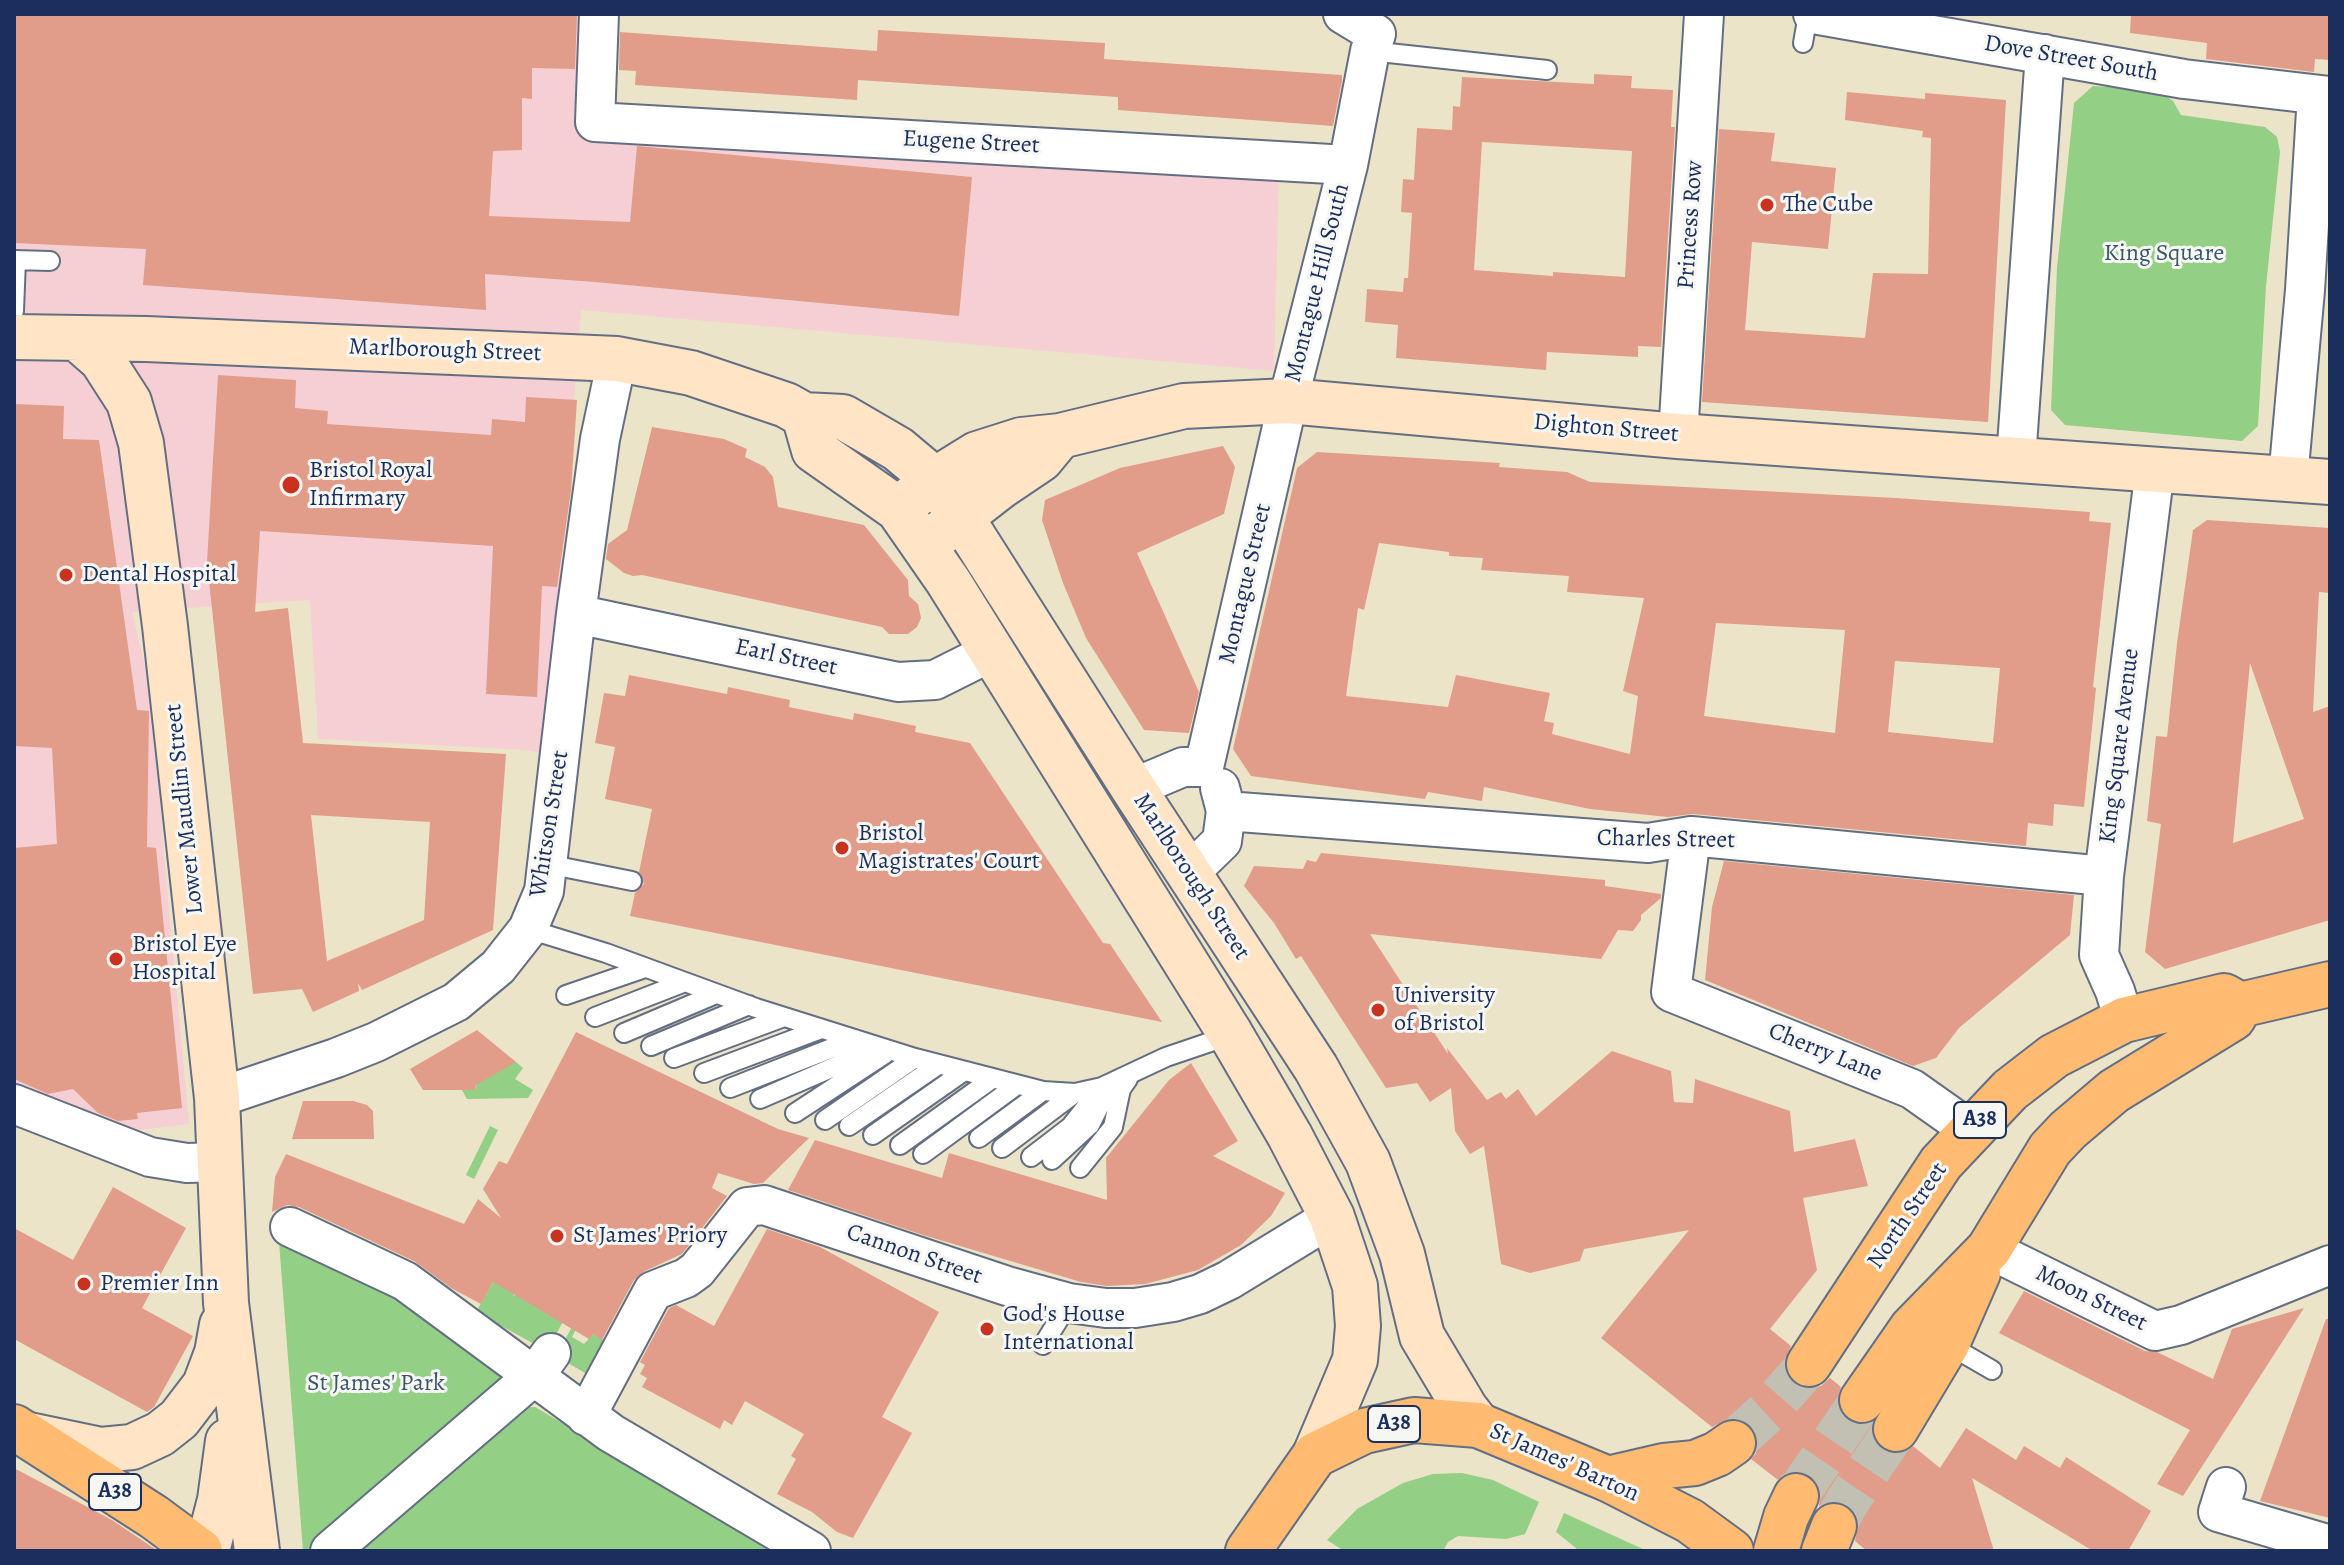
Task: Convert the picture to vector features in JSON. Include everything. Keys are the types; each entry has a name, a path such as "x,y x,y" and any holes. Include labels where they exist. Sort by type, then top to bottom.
{"main road":[{"name":"Marlborough Street","path":"14,337 617,359 691,373 786,405 804,415 843,417 898,449 935,480 961,517 1316,1068 1368,1162 1402,1254 1422,1336 1478,1425"},
{"name":"Lower Maudlin Street","path":"77,338 102,360 129,402 141,443 165,626 217,1098 226,1303 257,1551"},
{"name":"Dighton Street","path":"898,509 935,480 977,454 1021,440 1060,436 1184,406 1288,401 1678,436 2309,481"},
{"name":"Marlborough Street","path":"804,415 814,450 898,509 925,546 1231,1035 1290,1136 1332,1217 1355,1286 1358,1326 1355,1360 1315,1455"},
{"path":"925,546 1041,459 1060,436"},
{"name":"North Street","path":"1809,1364 1941,1163 2010,1090 2054,1056 2124,1020 2224,996 2240,1005 2330,984"},
{"name":"North Street","path":"1862,1400 1912,1328 1989,1249 2050,1149 2068,1130 2114,1091 2233,1018 2240,1005"},
{"name":"A38","path":"1896,1429 1947,1344 1989,1249"},
{"name":"Lower Maudlin Street","path":"21,1431 101,1450 132,1447 160,1434 179,1419 205,1385 217,1353 226,1303"},
{"name":"Lower Maudlin Street","path":"207,1551 220,1500 237,1383"},
{"name":"St James' Barton","path":"1248,1551 1315,1455 1364,1431 1414,1420 1478,1425 1608,1479 1699,1526 1731,1551"},
{"name":"A38","path":"21,1431 154,1517 200,1551"},
{"path":"1608,1479 1664,1466 1695,1463 1733,1443"},
{"path":"1776,1551 1796,1496"}],"street":[{"name":"Eugene Street","path":"599,14 595,122 1348,165"},
{"path":"1343,14 1376,34 1370,51"},
{"name":"Princess Row","path":"1678,436 1704,14"},
{"name":"Dove Street South","path":"1808,24 1915,23 2045,54 2184,79 2324,96"},
{"name":"Montague Hill South","path":"1288,401 1348,165 1370,51"},
{"path":"2016,459 2045,54"},
{"path":"2309,481 2305,290 2324,96"},
{"name":"Whitson Street","path":"217,1098 336,1058 456,1002 498,967 528,929 544,891 600,439 617,359"},
{"name":"Montague Street","path":"1204,767 1288,401"},
{"name":"King Square Avenue","path":"2124,1020 2099,955 2104,876 2155,469"},
{"name":"Earl Street","path":"576,614 898,682 935,680 993,651"},
{"path":"1133,788 1183,767 1204,767 1218,783 1226,811 1222,841 1189,873"},
{"name":"Charles Street","path":"1226,811 1648,843 1691,836 2104,876"},
{"name":"Cherry Lane","path":"1691,836 1671,992 1912,1089 1970,1130"},
{"path":"14,1104 150,1157 187,1163 220,1162"},
{"name":"Cannon Street","path":"586,1416 653,1291 686,1278 697,1270 747,1207 764,1205 1007,1286 1069,1303 1135,1308 1200,1294 1229,1280 1332,1217"},
{"path":"290,1227 405,1281 543,1364 586,1416 811,1551"},
{"name":"Moon Street","path":"1989,1249 2155,1331 2181,1325 2329,1266"},
{"path":"330,1551 543,1364"},
{"path":"2226,1487 2218,1512 2330,1545"}],"lane":[{"path":"1370,51 1547,70"},
{"path":"14,311 15,260 50,261"},
{"path":"547,864 632,881"},
{"path":"528,929 821,1029 963,1072 1043,1091 1075,1093 1106,1085 1166,1057 1231,1035"},
{"path":"566,995 645,968"},
{"path":"595,1017 685,982"},
{"path":"624,1033 716,994"},
{"path":"651,1046 749,1005"},
{"path":"674,1058 784,1017"},
{"path":"704,1073 821,1029"},
{"path":"730,1088 855,1039"},
{"path":"760,1099 886,1049"},
{"path":"795,1113 886,1049"},
{"path":"825,1120 915,1058"},
{"path":"849,1126 938,1065"},
{"path":"873,1135 963,1072"},
{"path":"1052,1160 1084,1131 1112,1087 1130,1075"},
{"path":"1080,1168 1113,1127 1121,1089 1130,1075"},
{"path":"900,1145 992,1079"},
{"path":"923,1154 1017,1085"},
{"path":"1031,1157 1070,1127 1106,1085"},
{"path":"979,1138 1043,1091"},
{"path":"1002,1148 1075,1093"},
{"path":"1043,1345 1069,1303"},
{"path":"1947,1344 1992,1370"}],"shaded area":[{"name":"Bristol Royal Infirmary","path":"14,14 591,14 585,130 1279,170 1274,371 581,310 547,754 525,750 318,739 310,600 132,612 156,712 163,844 189,1124 114,1133 14,1094"}],"green space":[{"name":"King Square","path":"2093,86 2157,90 2173,101 2181,115 2265,127 2277,137 2280,152 2266,286 2258,426 2242,441 2065,425 2051,410 2057,268 2074,103"},
{"path":"516,1062 523,1068 515,1079 533,1090 528,1098 467,1099 462,1090 475,1090 480,1073"},
{"path":"490,1126 498,1130 474,1179 466,1175"},
{"name":"St James' Park","path":"278,1229 398,1290 502,1372 502,1391 315,1551 303,1551"},
{"path":"495,1279 515,1290 515,1296 518,1292 565,1318 547,1351 476,1312"},
{"path":"574,1323 578,1325 572,1337 584,1344 593,1334 615,1347 592,1377 556,1356"},
{"name":"St James' Park","path":"512,1407 535,1407 780,1551 345,1551"},
{"path":"1462,1473 1493,1480 1539,1502 1525,1534 1506,1539 1458,1536 1448,1542 1443,1551 1344,1551 1327,1540 1357,1509 1403,1483 1433,1474"},
{"path":"1564,1513 1646,1551 1576,1551 1556,1532"}],"building":[{"path":"14,14 577,14 575,69 532,68 532,99 522,98 522,150 493,151 489,216 630,222 637,146 972,177 959,316 485,274 486,310 143,285 146,249 14,243"},
{"path":"2131,14 2330,14 2330,60 2315,59 2314,72 2206,59 2207,43 2130,33"},
{"path":"878,30 1105,43 1104,59 1342,75 1342,81 1333,126 1118,110 1118,97 858,80 857,100 635,85 636,71 619,70 620,32 877,51"},
{"path":"1594,74 1632,76 1631,88 1673,90 1671,127 1675,127 1661,347 1638,346 1638,357 1547,352 1546,370 1396,358 1398,325 1365,322 1367,289 1403,292 1404,278 1408,278 1412,213 1401,212 1403,179 1414,180 1417,128 1452,130 1453,106 1460,107 1462,77 1594,84","holes":["1482,142 1632,151 1625,277 1474,270"]},
{"path":"1847,92 1925,99 1925,93 2006,100 1988,422 1702,402 1719,129 1775,133 1771,161 1836,168 1828,249 1752,242 1745,330 1865,338 1873,273 1928,274 1931,138 1922,137 1923,131 1845,120"},
{"path":"218,375 296,380 295,408 328,411 327,424 491,435 492,419 525,422 526,397 577,400 571,491 557,587 542,586 537,697 486,694 493,546 260,531 255,612 288,608 303,743 506,754 493,930 362,990 358,983 359,991 313,1012 302,989 253,994 207,562","holes":["311,815 430,822 424,920 327,961"]},
{"path":"14,404 64,406 63,439 99,440 137,710 149,711 147,847 156,848 182,1108 137,1113 138,1119 118,1121 98,1113 73,1089 48,1094 14,1079 14,848 57,844 52,748 14,746"},
{"path":"652,427 724,439 747,449 745,457 765,467 773,477 778,507 864,525 908,580 909,596 918,604 921,618 917,627 908,634 889,634 882,627 624,573 606,559 608,544 627,530"},
{"path":"1223,446 1235,467 1224,514 1137,553 1199,692 1189,733 1144,730 1086,638 1042,520 1045,500 1120,468"},
{"path":"1317,452 1500,463 1499,467 1567,472 1590,482 2090,512 2089,521 2111,523 2084,807 2054,804 2053,826 2028,823 2026,846 1693,814 1668,817 1590,809 1484,787 1482,801 1428,792 1425,799 1251,776 1233,749 1297,468","holes":["1379,543 1449,552 1449,556 1483,558 1481,570 1569,576 1567,592 1644,598 1623,691 1638,696 1630,754 1552,734 1554,723 1544,721 1550,693 1456,675 1448,707 1346,696 1358,608 1364,610","1716,623 1845,630 1835,733 1704,716","1895,661 2000,668 1993,743 1888,732"]},
{"path":"2207,520 2330,528 2330,593 2319,592 2313,712 2330,706 2330,920 2165,969 2145,952 2161,824 2147,821 2156,736 2167,737 2193,530","holes":["2250,663 2304,819 2233,843"]},
{"name":"Bristol Magistrates' Court","path":"629,675 727,694 728,687 790,700 789,707 853,720 854,713 916,726 915,732 970,743 1103,943 1110,944 1162,1022 630,916 635,893 644,884 639,872 652,809 605,799 615,747 595,743 604,693 625,696"},
{"path":"1321,853 1605,880 1605,886 1661,894 1661,898 1641,915 1633,931 1618,930 1601,959 1370,934 1448,1054 1447,1048 1487,1100 1501,1092 1506,1099 1518,1089 1536,1116 1612,1051 1671,1071 1674,1102 1693,1103 1695,1079 1790,1111 1794,1152 1855,1139 1868,1186 1803,1198 1817,1270 1770,1329 1791,1346 1784,1362 1787,1376 1796,1385 1808,1389 1821,1386 1830,1378 1841,1387 1837,1399 1840,1411 1848,1421 1859,1425 1873,1423 1874,1440 1883,1450 1896,1454 1913,1446 1940,1468 1966,1428 2016,1460 2024,1446 2060,1468 2066,1457 2151,1511 2128,1551 2093,1551 1972,1478 1994,1551 1867,1551 1855,1541 1859,1523 1853,1510 1843,1503 1831,1501 1819,1506 1821,1493 1817,1483 1807,1474 1793,1471 1778,1480 1751,1459 1756,1453 1758,1440 1753,1428 1744,1421 1730,1418 1712,1427 1601,1338 1689,1230 1584,1249 1580,1261 1530,1273 1501,1264 1484,1146 1470,1154 1455,1131 1451,1088 1430,1102 1417,1083 1386,1088 1301,956 1296,959 1274,923 1244,886 1254,866 1303,869 1307,860 1316,862"},
{"path":"1724,861 2074,895 2070,935 1959,1028 1936,1058 1913,1066 1705,980 1712,907"},
{"path":"477,1030 516,1062 476,1085 475,1090 423,1090 410,1069"},
{"path":"576,1032 778,1129 809,1138 763,1183 754,1184 718,1173 712,1188 727,1196 682,1254 645,1271 634,1280 602,1340 593,1334 589,1339 493,1282 481,1304 451,1288 414,1261 299,1207 287,1205 272,1212 275,1177 286,1154 464,1224 478,1199 501,1218 483,1189 499,1161 507,1164"},
{"path":"1191,1063 1238,1141 1213,1156 1285,1193 1271,1216 1241,1245 1198,1270 1145,1284 1107,1286 1081,1282 923,1235 788,1190 815,1140 942,1178 949,1153 1107,1200 1106,1158 1169,1080"},
{"path":"303,1101 353,1101 367,1105 373,1111 374,1139 292,1139"},
{"name":"Premier Inn","path":"113,1187 186,1228 142,1308 193,1336 154,1407 147,1412 14,1339 14,1228 73,1260"},
{"path":"767,1229 820,1247 939,1312 882,1417 912,1433 853,1538 837,1532 812,1512 777,1494 796,1459 791,1456 804,1434 745,1401 732,1425 724,1420 720,1429 642,1387 647,1378 640,1374 645,1365 640,1362 669,1308 676,1305 714,1326"},
{"path":"2024,1291 2145,1351 2157,1352 2213,1379 2232,1329 2304,1308 2183,1496 2157,1484 2190,1430 1999,1333"},
{"path":"2326,1319 2330,1319 2330,1518 2260,1501"},
{"path":"14,1468 112,1520 158,1551 14,1551"}],"tunnel":[{"path":"1733,1443 1768,1411 1809,1364"},
{"path":"1796,1496 1862,1400"},
{"path":"1834,1526 1896,1429"}],"place":[{"name":"The Cube","path":"1767,205"},
{"name":"Bristol Royal Infirmary","path":"291,485"},
{"name":"Dental Hospital","path":"66,575"},
{"name":"Bristol Magistrates' Court","path":"842,848"},
{"name":"Bristol Eye Hospital","path":"116,959"},
{"name":"University of Bristol","path":"1378,1010"},
{"name":"St James' Priory","path":"557,1236"},
{"name":"Premier Inn","path":"84,1284"},
{"name":"God's House International","path":"987,1329"}]}
